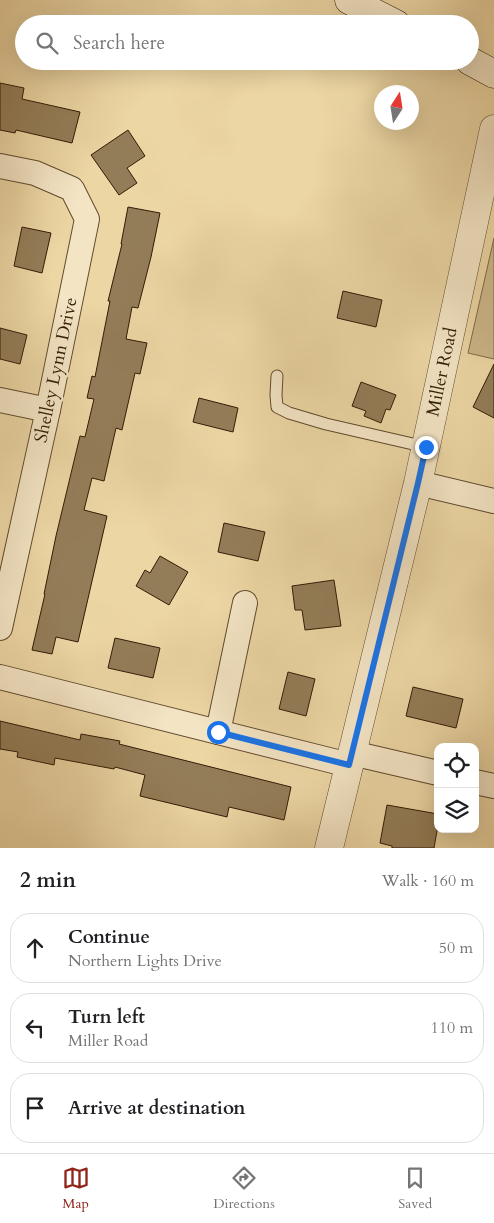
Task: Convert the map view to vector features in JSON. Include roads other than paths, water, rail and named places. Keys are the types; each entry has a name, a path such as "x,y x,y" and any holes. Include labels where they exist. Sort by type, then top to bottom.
{"street":[{"path":"349,0 378,15"},
{"path":"479,66 494,74"},
{"name":"Miller Road","path":"329,848 418,483 494,129"},
{"name":"Shelley Lynn Drive","path":"0,166 36,174 72,189 88,219 0,628"},
{"path":"0,400 48,410"},
{"path":"418,483 494,500"},
{"path":"218,732 245,603"},
{"path":"0,677 218,732 351,759 434,772"},
{"path":"479,783 494,786"}],"lane":[{"path":"278,376 277,407 289,413 326,424 426,447"}]}
